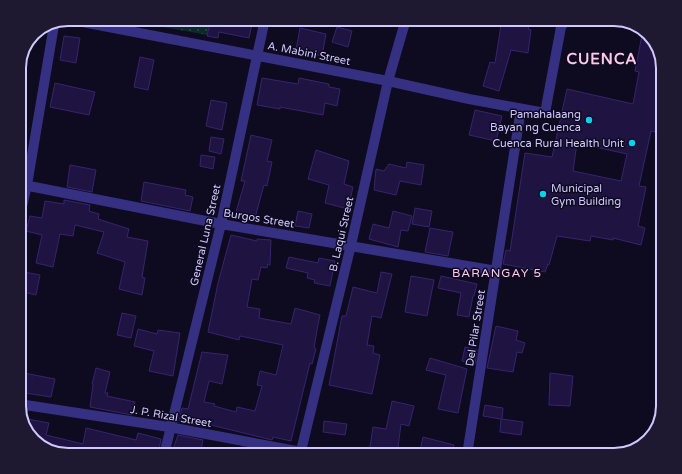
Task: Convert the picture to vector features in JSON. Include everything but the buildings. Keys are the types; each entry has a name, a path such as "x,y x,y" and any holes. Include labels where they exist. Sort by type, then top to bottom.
{"street":[{"name":"A. Mabini Street","path":"99,26 256,55 545,113 558,39 562,26"},
{"name":"General Luna Street","path":"165,448 169,427 221,224 263,26"},
{"name":"B. Laqui Street","path":"301,448 351,245 388,81 404,26"},
{"path":"26,170 53,29"},
{"name":"Del Pilar Street","path":"468,448 497,271 521,109"},
{"name":"Burgos Street","path":"26,186 221,224 497,271"},
{"name":"J. P. Rizal Street","path":"26,405 169,427 271,448"}],"green space":[{"path":"158,26 209,26 207,35"}],"place":[{"name":"Pamahalaang Bayan ng Cuenca","path":"589,120"},
{"name":"Cuenca Rural Health Unit","path":"632,143"},
{"name":"Municipal Gym Building","path":"543,194"}],"district":[{"name":"CUENCA","path":"602,59"},
{"name":"BARANGAY 5","path":"497,273"}]}
